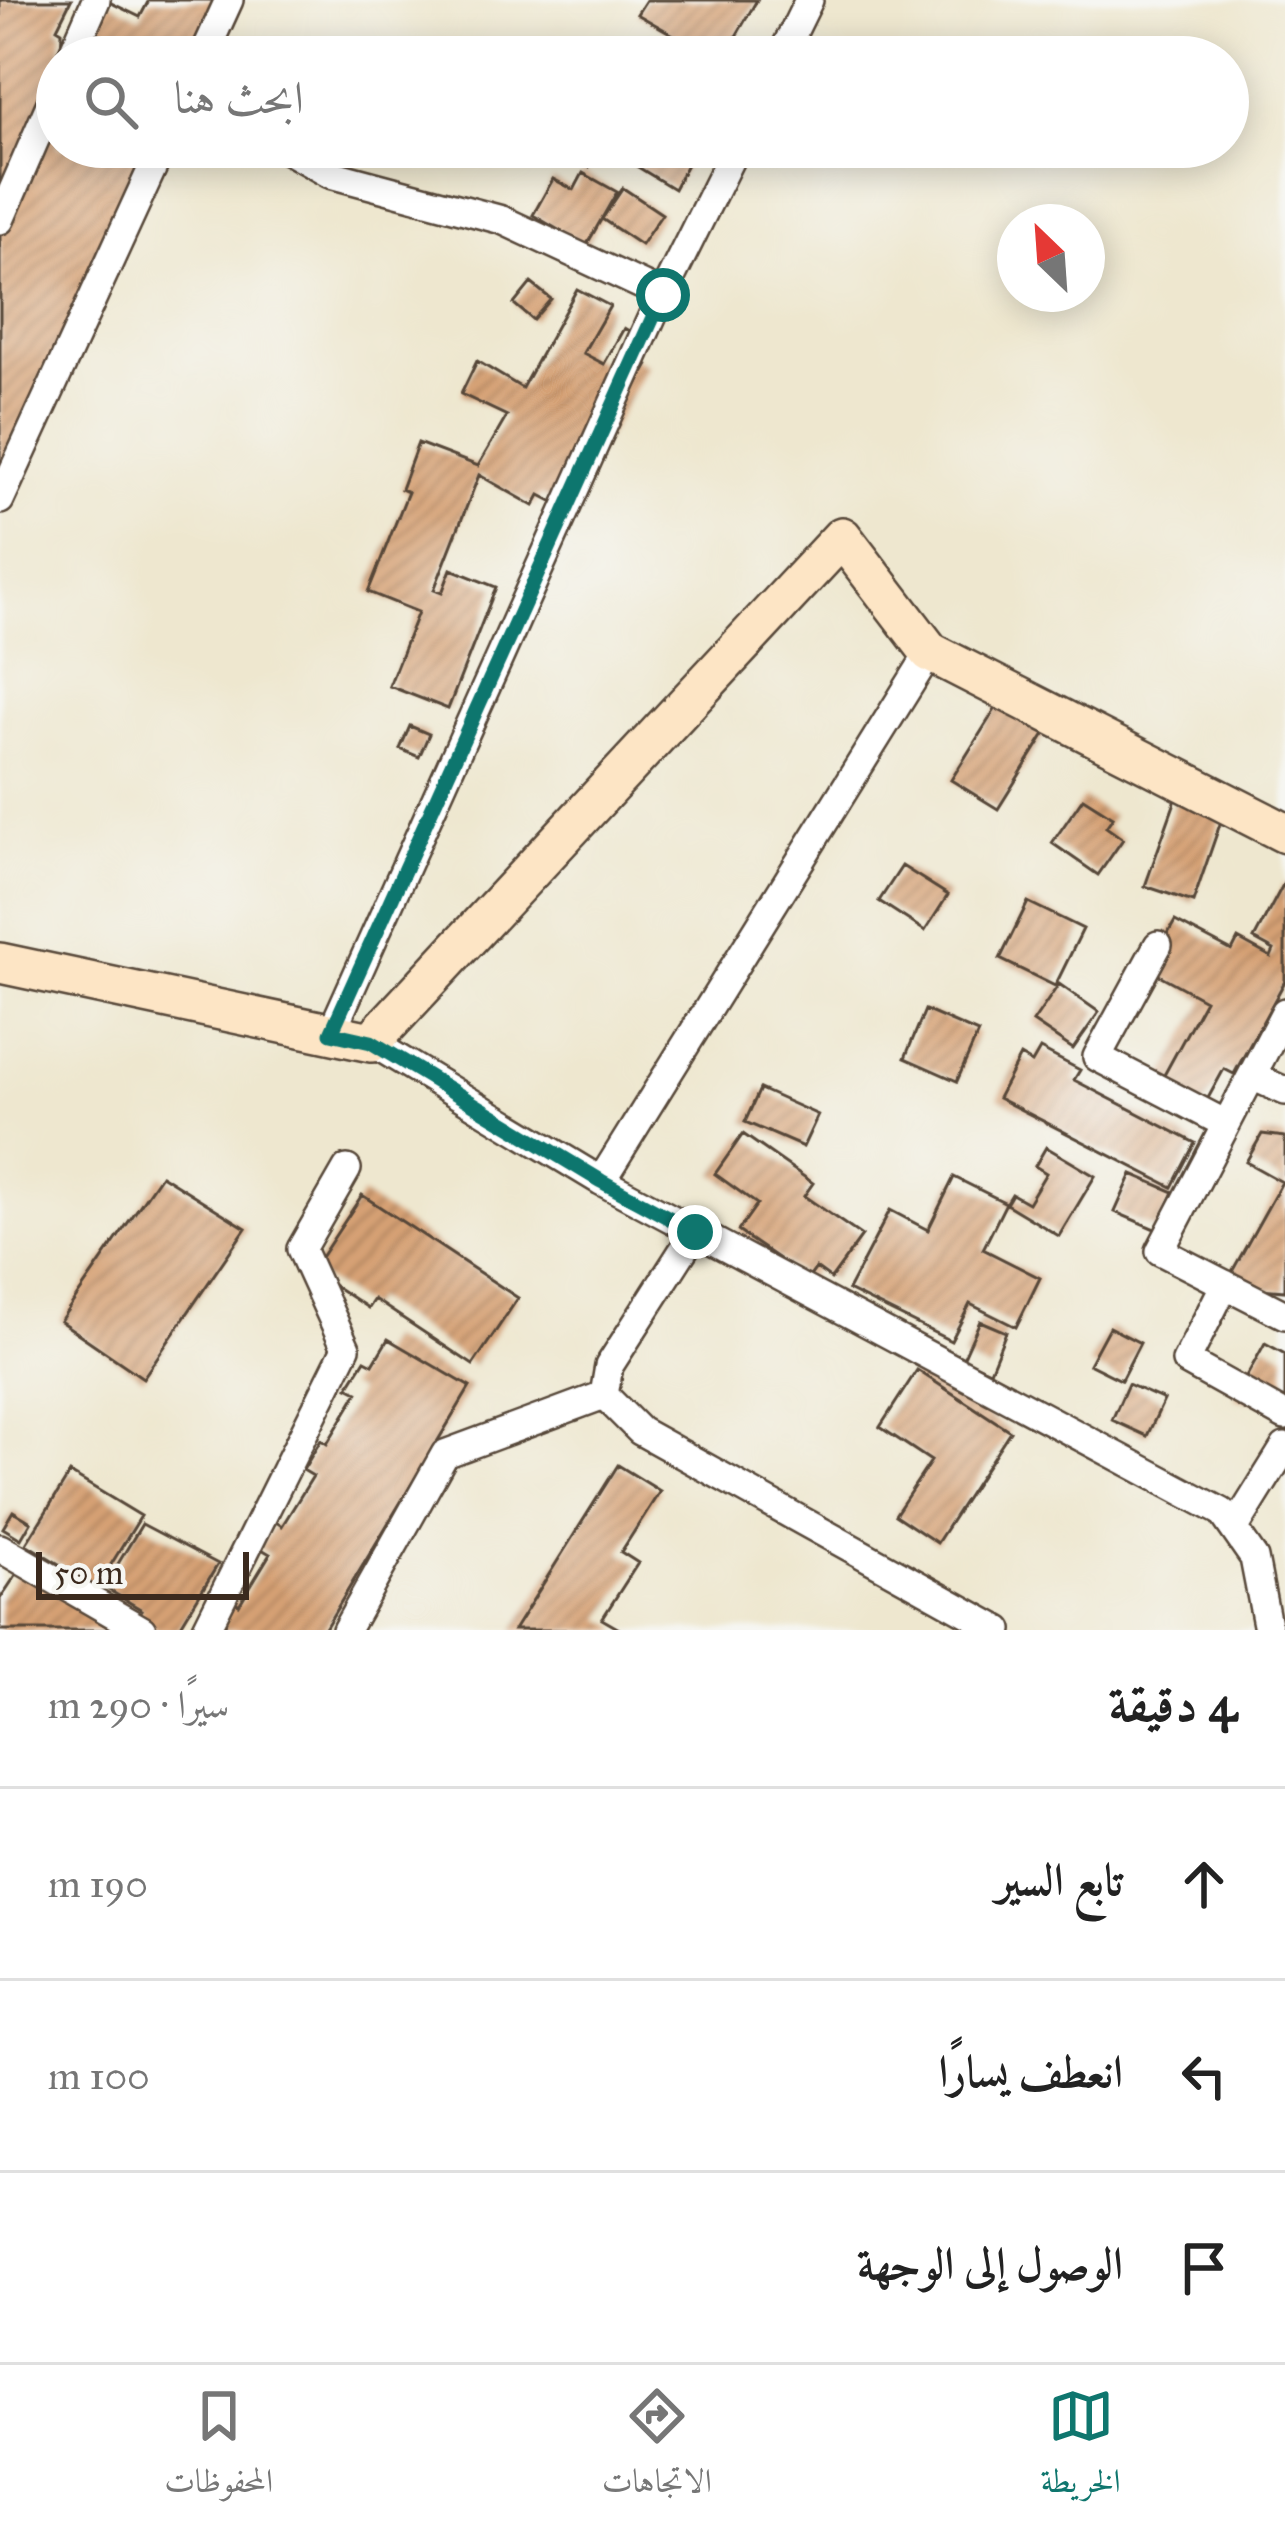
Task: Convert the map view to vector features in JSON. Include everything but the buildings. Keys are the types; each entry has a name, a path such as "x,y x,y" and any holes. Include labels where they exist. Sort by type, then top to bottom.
{"street":[{"path":"80,36 96,0"},
{"path":"213,36 229,0"},
{"path":"791,36 809,0"},
{"path":"0,220 36,137"},
{"path":"0,500 8,464 152,168"},
{"path":"319,168 502,220 663,295"},
{"path":"331,1033 663,295 726,168"},
{"path":"371,1042 842,536 930,652 1285,832"},
{"path":"601,1181 930,652"},
{"path":"1158,946 1097,1057 1226,1124"},
{"path":"0,963 371,1042 601,1181 1222,1512 1254,1558 1268,1630"},
{"path":"1285,1012 1160,1250 1285,1315"},
{"path":"1252,1076 1285,1091"},
{"path":"206,1630 346,1348 301,1249 347,1168"},
{"path":"604,1395 609,1366 695,1232"},
{"path":"1225,1284 1186,1361 1285,1415"},
{"path":"346,1630 445,1454 604,1395"},
{"path":"604,1395 640,1431 999,1630"},
{"path":"1234,1529 1285,1447"},
{"path":"0,1548 142,1630"}],"route":[{"path":"663,295 331,1033 371,1042 695,1232"}]}
